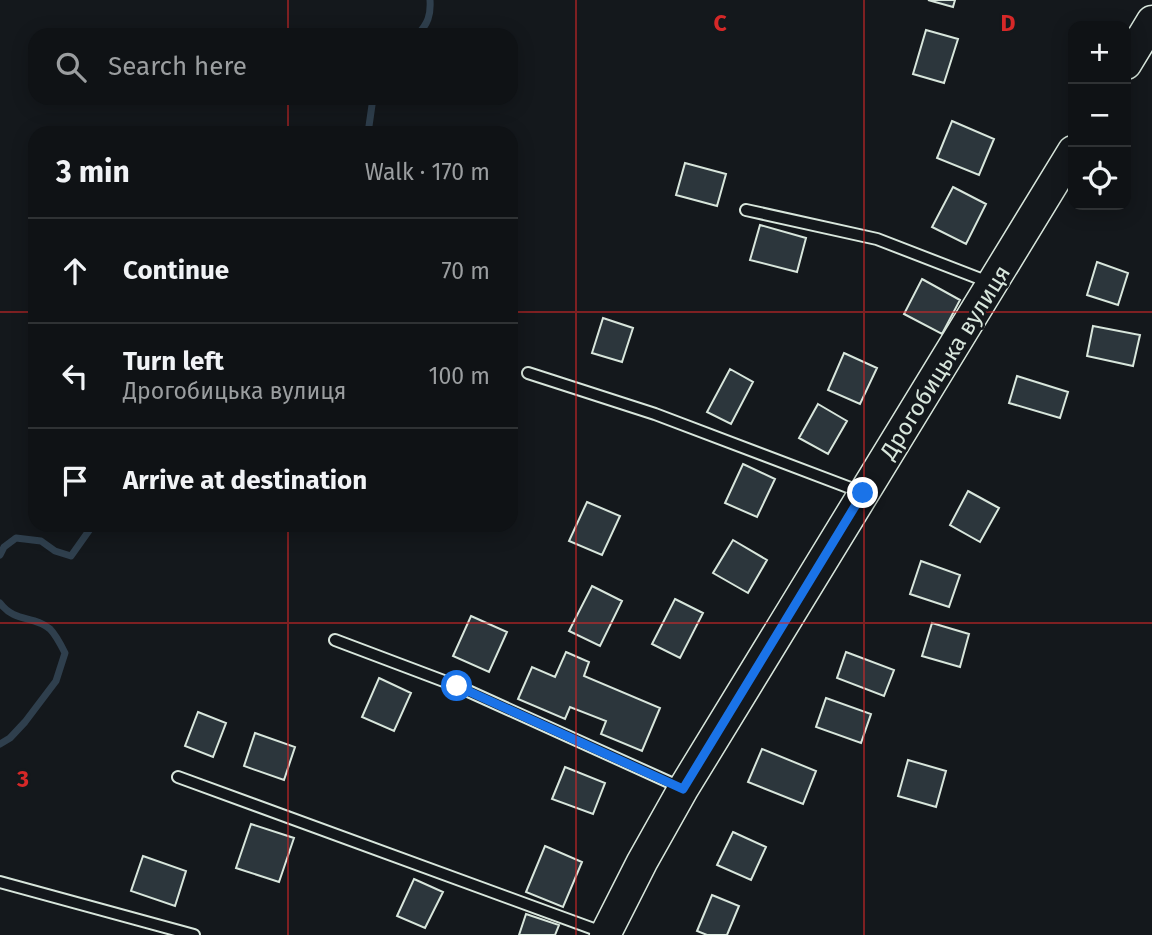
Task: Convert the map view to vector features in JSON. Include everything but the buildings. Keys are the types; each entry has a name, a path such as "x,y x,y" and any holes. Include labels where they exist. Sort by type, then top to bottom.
{"main road":[{"path":"1131,56 1152,21"},
{"name":"Дрогобицька вулиця","path":"606,934 683,789 1068,159"}],"lane":[{"path":"746,210 877,239 993,284"},
{"path":"528,373 655,414 863,493"},
{"path":"335,640 457,686 683,789"},
{"path":"178,777 606,934"},
{"path":"0,882 194,935"}],"waterway":[{"path":"423,28 428,19 430,0"},
{"path":"369,126 372,105"},
{"path":"0,555 4,547 16,538 41,541 55,551 71,556 88,532"},
{"path":"0,603 12,614 38,622 50,629 65,653 56,681 25,722 10,738 0,744"}],"route":[{"path":"457,686 683,789 863,493"}]}
